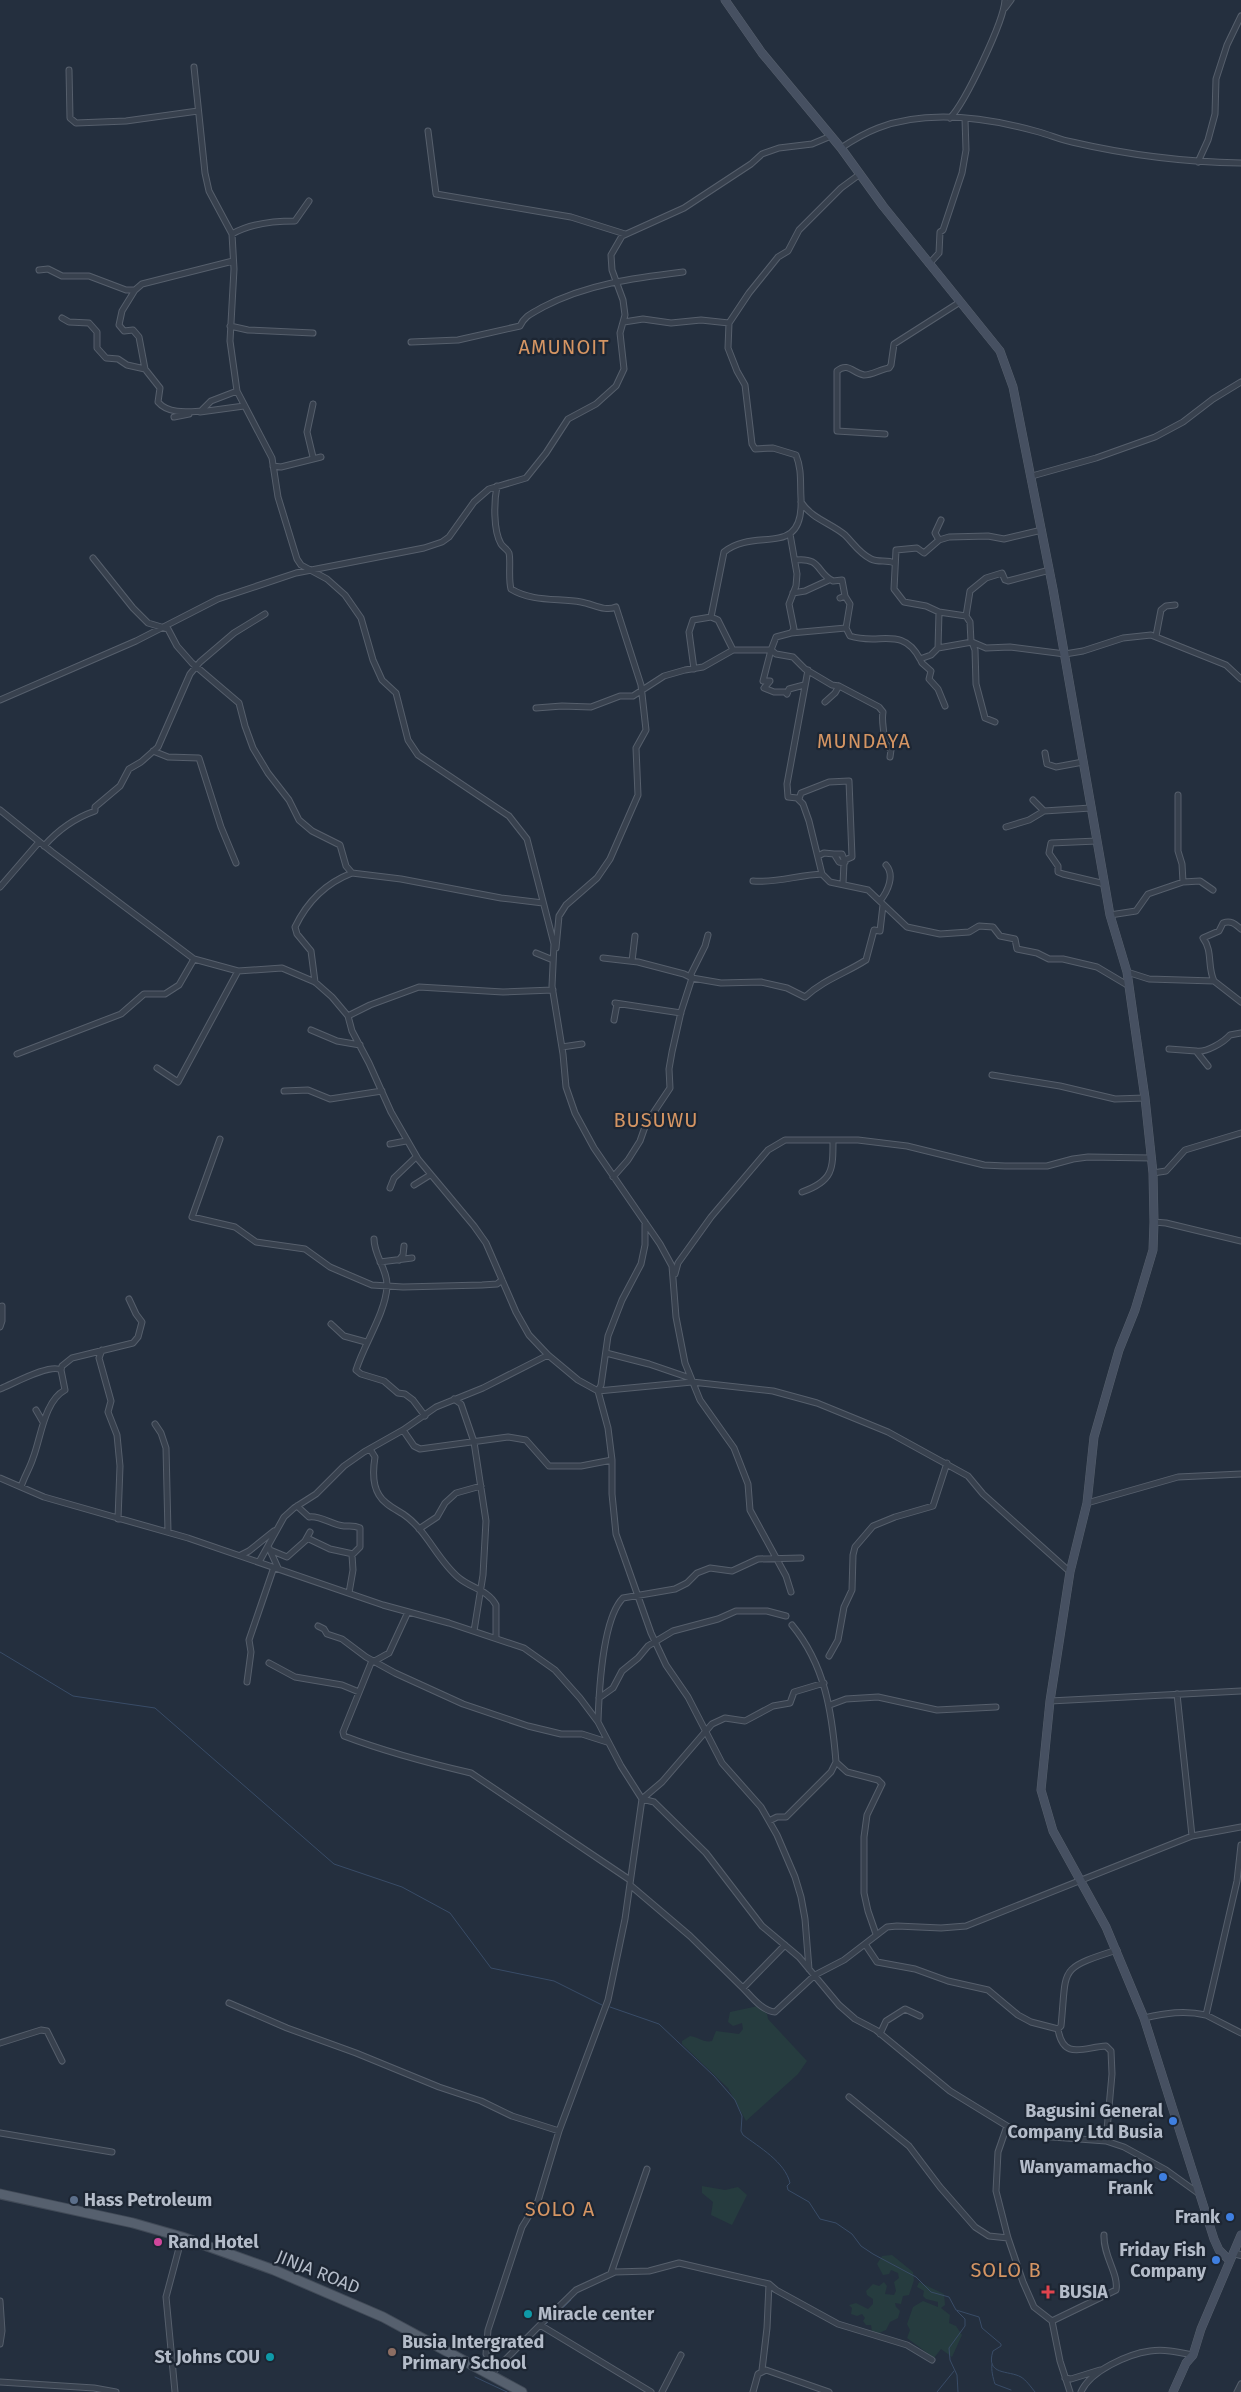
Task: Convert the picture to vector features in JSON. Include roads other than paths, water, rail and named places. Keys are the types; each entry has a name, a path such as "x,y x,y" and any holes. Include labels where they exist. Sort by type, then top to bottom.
{"main road":[{"path":"725,0 762,53 841,148 1004,359 1013,387 1032,476 1065,654 1110,915 1127,972 1145,1098 1151,1158 1154,1222 1150,1259 1119,1350 1094,1437 1087,1503 1070,1572 1050,1701 1041,1778 1042,1801 1052,1832 1101,1917 1117,1950 1144,2018 1160,2063 1199,2194 1217,2246 1234,2256"},
{"name":"JINJA ROAD","path":"0,2194 132,2223 182,2238 334,2295 383,2317 493,2372 522,2392"},
{"path":"1173,2392 1186,2363 1193,2355 1234,2256 1241,2234"}],"street":[{"path":"950,118 962,102 996,31 1004,9 1005,0"},
{"path":"1004,9 1011,0"},
{"path":"1198,162 1208,140 1215,114 1216,79 1227,45 1241,16"},
{"path":"194,67 209,191 232,234 233,261 230,341 237,391 272,458 278,497 292,547 301,565 312,569 345,595 360,618 373,660 382,680 396,693 408,740 418,755 509,816 527,839 555,954"},
{"path":"70,70 70,118 76,123 126,121 198,110"},
{"path":"841,148 864,134 899,122 950,118 1031,130 1070,142 1154,158 1241,163"},
{"path":"929,264 940,253 940,232 943,230 962,173 966,150 965,119"},
{"path":"428,131 436,194 571,217 625,234"},
{"path":"0,700 136,640 218,599 312,569 410,551 442,542 455,531 474,502 489,489 526,478 546,453 568,419 596,404 616,386 624,369 620,333 624,322 623,300 616,280 611,255 617,242 625,234 684,208 751,164 762,154 779,148 812,144 831,136"},
{"path":"711,617 724,552 746,543 790,534 799,523 801,502 801,474 796,455 773,448 755,449 752,444 745,386 728,348 729,323 749,293 778,257 788,251 799,230 842,188 860,174"},
{"path":"232,234 242,228 276,221 295,221 309,201"},
{"path":"233,261 142,284 135,290 122,312 119,325 124,331 133,330 139,337 145,369 158,383 160,388 158,402 163,408 183,412 244,406"},
{"path":"39,270 48,269 62,276 89,276 126,290 135,290"},
{"path":"411,342 458,340 520,326 524,318 562,297 616,280 683,272"},
{"path":"885,434 837,431 837,371 842,367 848,367 867,374 888,368 891,365 894,344 960,302"},
{"path":"62,318 69,322 90,323 97,332 97,348 106,358 118,358 126,366 145,369"},
{"path":"624,322 642,319 671,323 702,320 729,323"},
{"path":"230,326 248,330 313,333"},
{"path":"1032,476 1102,456 1155,437 1183,422 1213,398 1241,382"},
{"path":"174,417 201,411 211,401 237,391"},
{"path":"313,404 307,432 313,457"},
{"path":"273,466 281,467 313,457 320,457"},
{"path":"497,486 494,498 496,508 495,526 501,544 509,553 511,589 518,593 543,599 583,603 608,609 616,607 641,690 646,730 636,748 638,795 610,859 597,878 566,905 560,916 553,960 553,990 566,1087 575,1114 614,1177 660,1244 674,1274 679,1336 691,1380 700,1400 734,1448 748,1484 750,1510 786,1576 791,1592"},
{"path":"801,502 817,519 844,534 853,546 863,554 878,561 894,563"},
{"path":"938,540 935,533 941,520"},
{"path":"966,616 939,612 926,606 904,602 896,594 894,584 896,550 917,548 924,553 938,540 949,537 988,536 1004,539 1042,530"},
{"path":"790,534 795,560 796,582 789,604 794,627 792,633"},
{"path":"92,558 133,608 148,623 168,629 184,654 239,703 253,748 268,773 289,800 299,820 312,831 340,845 346,866 352,872"},
{"path":"795,560 810,561 818,565 829,580 833,582 842,580 842,597 850,604 846,628 849,635 858,639 900,639 913,647 922,664 931,671 929,679 938,689 945,706"},
{"path":"995,722 985,718 976,684 975,650 971,642 970,622 966,616 970,591 986,578 999,573 1002,573 1005,580 1012,580 1049,568"},
{"path":"793,593 805,591 829,580"},
{"path":"1156,636 1161,610 1166,606 1175,605"},
{"path":"938,648 939,612"},
{"path":"44,846 53,834 95,811 95,807 120,786 129,769 141,762 158,747 190,674 196,666 234,633 265,614"},
{"path":"694,669 689,635 690,625 693,620 711,617 721,622 725,636 734,650"},
{"path":"804,685 788,690 787,694 764,688 770,681 763,681 776,637 792,633 846,628"},
{"path":"920,659 931,655 938,648 971,642 986,648 1010,647 1065,654 1084,651 1128,637 1156,636 1226,666 1241,679"},
{"path":"536,708 562,706 591,707 620,696 633,696 641,690 646,690 664,676 707,666 734,650 771,650 776,654 793,657 808,670 832,685 839,686 875,704 884,712 882,728 885,734 884,742 891,750 890,756"},
{"path":"808,670 787,784 788,797 799,799 803,804 822,874 830,882 868,890 907,928 940,934 969,932 979,926 993,927 1000,936 1015,939 1017,949 1037,953 1049,959 1063,959 1097,966 1129,986"},
{"path":"825,702 835,693 839,686"},
{"path":"153,751 168,757 199,758 236,863"},
{"path":"1045,754 1047,764 1053,767 1083,762"},
{"path":"799,799 801,793 829,782 849,781 852,857 844,862 840,862 834,854 824,853 818,856"},
{"path":"1178,795 1178,852 1182,864 1183,882"},
{"path":"1033,800 1044,811"},
{"path":"1006,826 1029,820 1044,811 1091,808"},
{"path":"0,810 44,846 194,959 238,971 282,968 315,982 332,997 348,1016 352,1031 406,1140 430,1175 482,1237 516,1312 529,1335 548,1355 578,1380 598,1390 691,1380"},
{"path":"1097,841 1051,843 1049,853 1058,866 1058,872 1105,884"},
{"path":"0,887 39,842"},
{"path":"843,884 844,862"},
{"path":"602,958 632,961 684,974 692,978 721,983 760,982 786,988 805,997 818,985 848,972 866,960 874,930 880,931 882,903 890,877 890,871 886,864"},
{"path":"315,982 311,951 297,934 295,927 304,909 326,887 335,880 352,872 501,898 543,903"},
{"path":"753,881 779,881 822,874"},
{"path":"1110,915 1136,911 1148,894 1183,882 1200,881 1213,890"},
{"path":"1241,929 1234,923 1226,922 1223,923 1219,931 1203,938 1210,949 1209,972 1214,981 1241,1002"},
{"path":"614,1177 640,1141 646,1124 670,1088 669,1069 681,1013 692,978 691,974 705,946 708,935"},
{"path":"632,961 635,936"},
{"path":"536,953 553,960"},
{"path":"18,1054 121,1014 144,994 165,994 179,985 194,959"},
{"path":"157,1068 178,1082 238,971"},
{"path":"1127,972 1149,979 1214,981"},
{"path":"348,1016 370,1005 419,987 502,992 553,990"},
{"path":"614,1020 616,1004 681,1013"},
{"path":"311,1030 337,1041 360,1045"},
{"path":"1169,1049 1202,1052 1225,1041 1230,1035 1241,1033"},
{"path":"562,1048 582,1044"},
{"path":"1196,1051 1208,1066"},
{"path":"992,1075 1060,1086 1115,1100 1145,1098"},
{"path":"284,1092 308,1090 330,1098 382,1091"},
{"path":"1152,1173 1166,1171 1185,1150 1241,1133"},
{"path":"220,1139 192,1217 235,1227 256,1242 305,1250 330,1267 372,1285 387,1287 482,1285 497,1284 502,1280"},
{"path":"390,1144 406,1140"},
{"path":"674,1274 678,1263 712,1217 774,1144 784,1140 833,1140 907,1146 984,1165 998,1166 1047,1166 1073,1159 1088,1158 1151,1158"},
{"path":"802,1192 818,1186 827,1179 833,1164 833,1140"},
{"path":"390,1188 394,1178 416,1156"},
{"path":"414,1185 430,1175"},
{"path":"645,1222 645,1245 641,1264 622,1300 608,1336 601,1385 598,1390 608,1428 612,1460 612,1494 616,1534 651,1633 657,1642 666,1665 688,1697 722,1762 752,1796 769,1821 788,1860 801,1897 806,1926 809,1970"},
{"path":"1154,1222 1166,1222 1241,1241"},
{"path":"374,1239 374,1248 387,1287 379,1314 356,1370 361,1374 384,1380 398,1393 405,1394 413,1400 425,1416"},
{"path":"399,1260 403,1255 404,1246"},
{"path":"380,1262 412,1258"},
{"path":"21,1487 34,1456 43,1422 54,1399 65,1390 62,1366 72,1358 129,1345 138,1337 142,1322 129,1298"},
{"path":"0,1327 2,1306"},
{"path":"331,1324 344,1336 366,1342"},
{"path":"102,1350 99,1358 111,1401 108,1412 117,1435 120,1466 118,1519"},
{"path":"606,1353 649,1364 691,1380 773,1391 799,1397 888,1432 968,1476 984,1494 1070,1572"},
{"path":"260,1562 274,1531 284,1517 316,1494 344,1466 370,1448 425,1416 436,1407 484,1388 548,1355"},
{"path":"0,1389 44,1370 55,1367 61,1370"},
{"path":"454,1399 460,1404 474,1442 486,1521 484,1565 474,1631"},
{"path":"36,1410 43,1422"},
{"path":"155,1424 162,1433 166,1448 168,1532"},
{"path":"403,1430 414,1446 420,1449 508,1437 526,1440 549,1466 581,1466 612,1460"},
{"path":"370,1448 375,1457 373,1471 379,1495 394,1510 403,1514 419,1528 434,1551 458,1577 487,1594 496,1605 496,1638"},
{"path":"829,1656 838,1640 844,1607 852,1590 853,1555 856,1548 873,1526 895,1517 933,1506 947,1463"},
{"path":"1087,1503 1178,1477 1241,1474"},
{"path":"0,1478 44,1497 168,1532 349,1593 524,1648 542,1660 570,1687 598,1722 607,1742 642,1799 630,1882 608,2000 559,2131 538,2201 522,2227 488,2330 486,2354 493,2372 576,2290 611,2273 624,2270 649,2271 679,2263 769,2284 776,2290 838,2324 907,2345 932,2360"},
{"path":"419,1528 437,1517 445,1503 456,1493 481,1486"},
{"path":"297,1506 309,1517 314,1516 336,1524 356,1525 360,1528 360,1547 353,1554 349,1593"},
{"path":"241,1556 249,1552 274,1531"},
{"path":"270,1550 287,1557 307,1538 310,1532"},
{"path":"307,1538 330,1549 353,1554"},
{"path":"247,1682 251,1652 249,1640 276,1568 268,1543"},
{"path":"598,1722 604,1652 618,1605 623,1598 675,1589 687,1583 697,1573 710,1568 732,1571 758,1559 774,1557 800,1558"},
{"path":"599,1698 613,1688 622,1671 638,1658 648,1646 673,1630 718,1619 736,1611 767,1611 786,1616"},
{"path":"408,1612 389,1653 374,1660 343,1732 344,1736 407,1758 428,1761 444,1768 471,1773 630,1882 690,1936 754,2000 770,2012 774,2012 815,1975 844,1960 876,1934 891,1926 941,1928 966,1926 1192,1836 1241,1827"},
{"path":"792,1625 807,1644 824,1683 830,1706 836,1762 843,1770"},
{"path":"318,1626 324,1628 327,1634 342,1639 374,1660 421,1686 496,1717 561,1734 582,1734 607,1742"},
{"path":"269,1663 295,1676 342,1685 360,1692"},
{"path":"642,1799 662,1782 712,1724 725,1718 745,1721 774,1706 790,1703 794,1692 824,1683"},
{"path":"1050,1701 1241,1691"},
{"path":"1177,1694 1192,1836"},
{"path":"830,1706 846,1699 878,1696 937,1710 996,1707"},
{"path":"769,1821 777,1817 786,1817 830,1772 836,1762"},
{"path":"830,1772 843,1770 880,1781 882,1784 867,1815 864,1837 864,1893 876,1934"},
{"path":"642,1799 654,1802 686,1833 720,1870 762,1926 785,1945 815,1975 826,1992 855,2019 880,2034 950,2091 1007,2126 1039,2136 1106,2141 1124,2147 1166,2170 1199,2194"},
{"path":"1206,2015 1239,1882 1241,1845"},
{"path":"865,1944 877,1962 914,1969 948,1981 988,1990 1031,2022 1058,2029"},
{"path":"743,1988 785,1945"},
{"path":"1106,2141 1112,2074 1111,2051 1106,2046 1084,2050 1063,2046 1060,2043 1058,2029 1061,2026 1062,1994 1069,1972 1073,1966 1082,1961 1117,1950"},
{"path":"229,2002 287,2028 356,2053 439,2087 481,2101 512,2116 559,2131"},
{"path":"880,2034 886,2021 905,2009 920,2016"},
{"path":"1144,2018 1169,2012 1193,2012 1206,2015 1241,2033"},
{"path":"0,2043 41,2030 47,2031 62,2061"},
{"path":"849,2097 909,2146 940,2187 975,2227 989,2236 1008,2238"},
{"path":"1007,2126 998,2152 995,2185 1008,2238 1034,2307 1052,2321 1070,2392"},
{"path":"0,2133 112,2152"},
{"path":"611,2273 647,2168"},
{"path":"1052,2321 1116,2290 1117,2285 1104,2248 1104,2235"},
{"path":"175,2392 166,2296 182,2238"},
{"path":"753,2392 758,2374 762,2370 768,2328 769,2284"},
{"path":"0,2301 2,2331 0,2344"},
{"path":"540,2325 651,2392"},
{"path":"1081,2392 1085,2383 1102,2370 1119,2361 1150,2351 1173,2350 1193,2355"},
{"path":"662,2392 682,2354"},
{"path":"762,2370 768,2370 829,2392"},
{"path":"1065,2378 1071,2379 1102,2370"},
{"path":"0,2382 94,2388 116,2392"},
{"path":"1237,2392 1241,2384"}],"waterway":[{"path":"0,1652 73,1696 155,1708 334,1864 402,1887 450,1913 491,1968 554,1981 602,2005"},
{"path":"610,2007 659,2024 714,2076 735,2100 742,2116 741,2131 743,2135 771,2156 783,2168 790,2183 787,2186 788,2190 809,2202 820,2219 836,2223 852,2234 861,2246 916,2277 931,2292 949,2297 956,2310 979,2317 982,2328 1001,2344 1001,2346 993,2351 992,2365 1000,2371 1021,2377 1035,2392"},
{"path":"559,2312 571,2300"},
{"path":"957,2311 965,2319 965,2326 949,2348 950,2360 957,2375 958,2392"},
{"path":"546,2324 555,2315"},
{"path":"992,2364 995,2384 1011,2390"},
{"path":"937,2392 954,2371"},
{"path":"475,2377 507,2392"}],"place":[{"name":"Bagusini General Company Ltd Busia","path":"1173,2121"},
{"name":"Wanyamamacho Frank","path":"1163,2177"},
{"name":"Hass Petroleum","path":"74,2200"},
{"name":"Frank","path":"1230,2217"},
{"name":"Rand Hotel","path":"158,2242"},
{"name":"Friday Fish Company","path":"1216,2260"},
{"name":"BUSIA","path":"1048,2292"},
{"name":"Miracle center","path":"528,2314"},
{"name":"Busia Intergrated Primary School","path":"392,2352"},
{"name":"St Johns COU","path":"270,2357"}],"district":[{"name":"AMUNOIT","path":"564,347"},
{"name":"MUNDAYA","path":"864,741"},
{"name":"BUSUWU","path":"656,1120"},
{"name":"SOLO A","path":"560,2209"},
{"name":"SOLO B","path":"1006,2270"}]}
